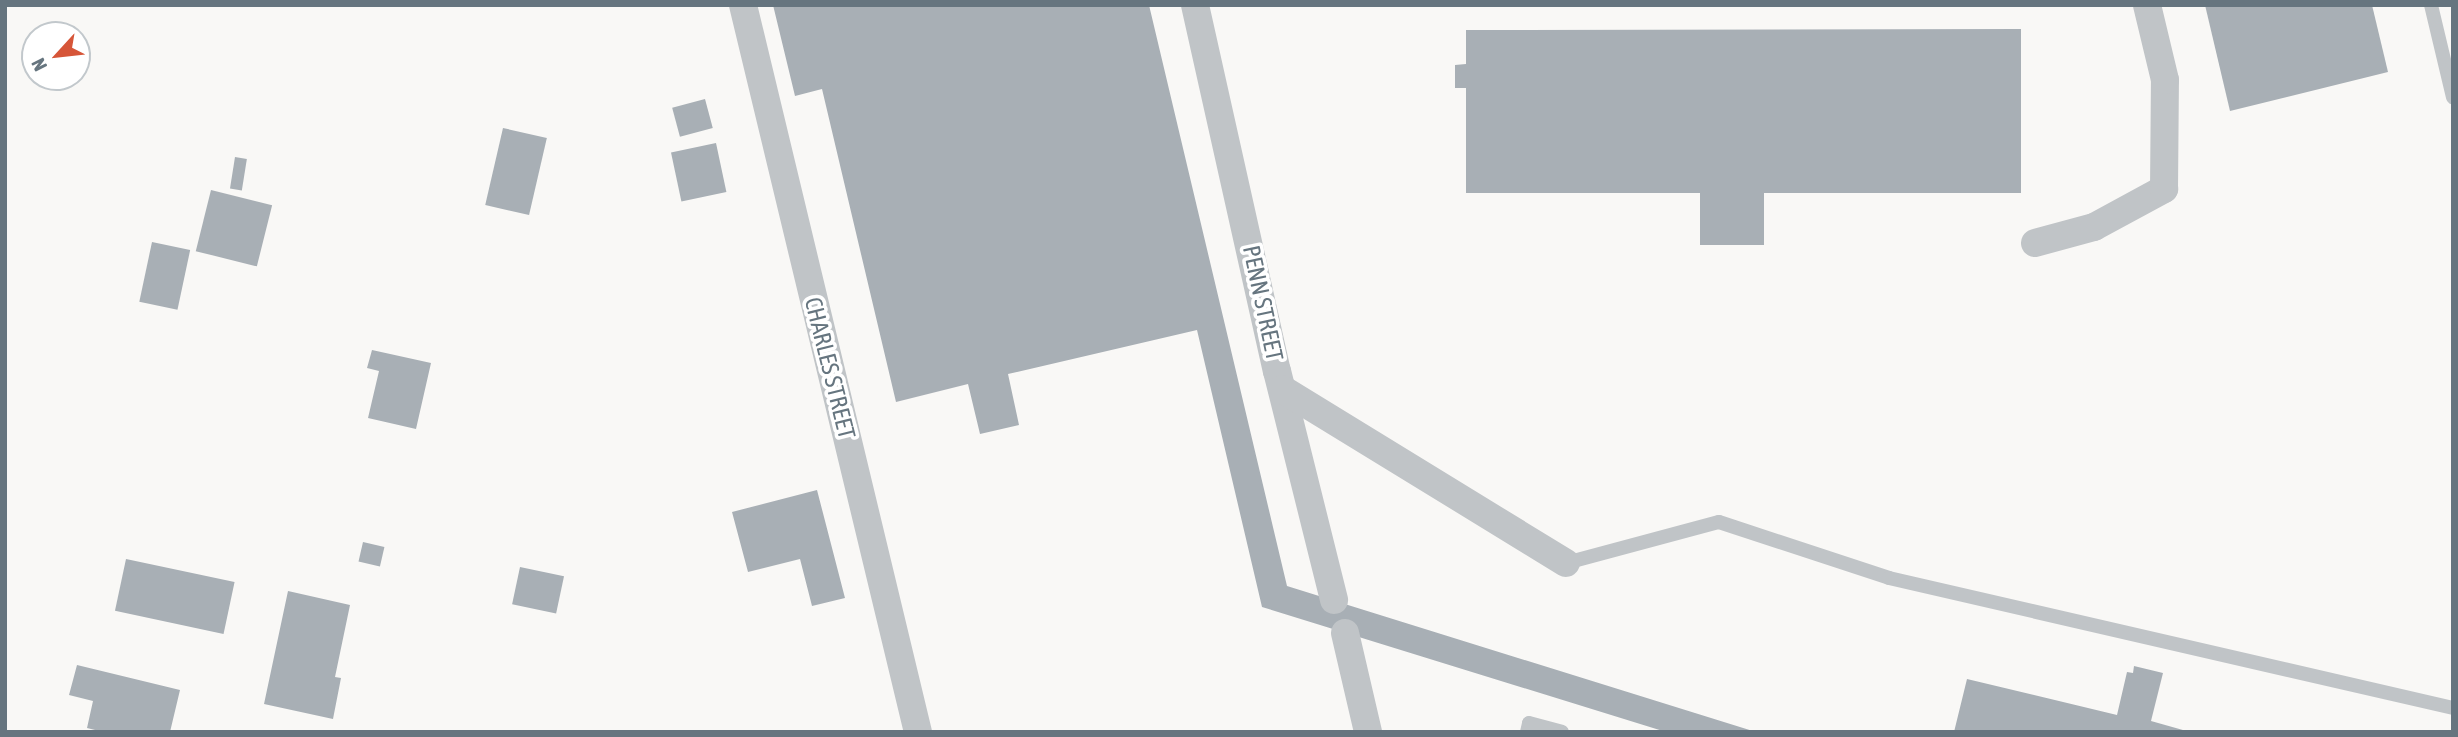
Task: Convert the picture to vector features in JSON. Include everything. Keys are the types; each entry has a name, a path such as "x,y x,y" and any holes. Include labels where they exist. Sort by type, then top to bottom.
{"street":[{"name":"CHARLES STREET","path":"743,5 918,732"},
{"name":"PENN STREET","path":"1195,5 1282,389 1334,600"},
{"path":"2035,243 2094,227 2164,189 2165,80 2147,5"},
{"path":"1282,389 1566,563"},
{"path":"1345,633 1368,732"}],"lane":[{"path":"2431,5 2453,97"},
{"path":"1566,563 1719,522 1889,578 2453,708"},
{"path":"1527,732 1529,723 1562,732"}],"building":[{"path":"773,5 1149,5 1287,586 1756,732 1666,732 1262,607 1197,330 1008,374 1019,425 980,434 968,384 896,402 822,89 795,96"},
{"path":"2205,5 2372,5 2388,72 2230,111"},
{"path":"2021,29 2021,193 1764,193 1764,245 1700,245 1700,193 1466,193 1466,88 1455,88 1455,65 1466,64 1466,30"},
{"path":"705,99 713,128 680,137 672,108"},
{"path":"503,128 547,138 529,215 485,205"},
{"path":"716,143 726,192 681,201 671,153"},
{"path":"235,157 247,159 242,190 230,189"},
{"path":"211,190 272,205 257,266 196,251"},
{"path":"152,242 190,250 177,310 139,302"},
{"path":"372,350 431,363 416,429 368,418 379,371 367,368"},
{"path":"817,490 845,598 812,606 800,559 748,572 732,512"},
{"path":"363,542 384,547 380,566 359,561"},
{"path":"126,559 235,582 224,634 115,611"},
{"path":"520,567 564,576 556,614 512,604"},
{"path":"288,591 350,605 335,677 341,678 333,719 264,704"},
{"path":"77,665 180,690 170,732 103,732 87,728 93,701 69,695"},
{"path":"2134,666 2163,673 2151,721 2190,732 1954,732 1967,679 2117,715 2127,672 2133,673"}]}
